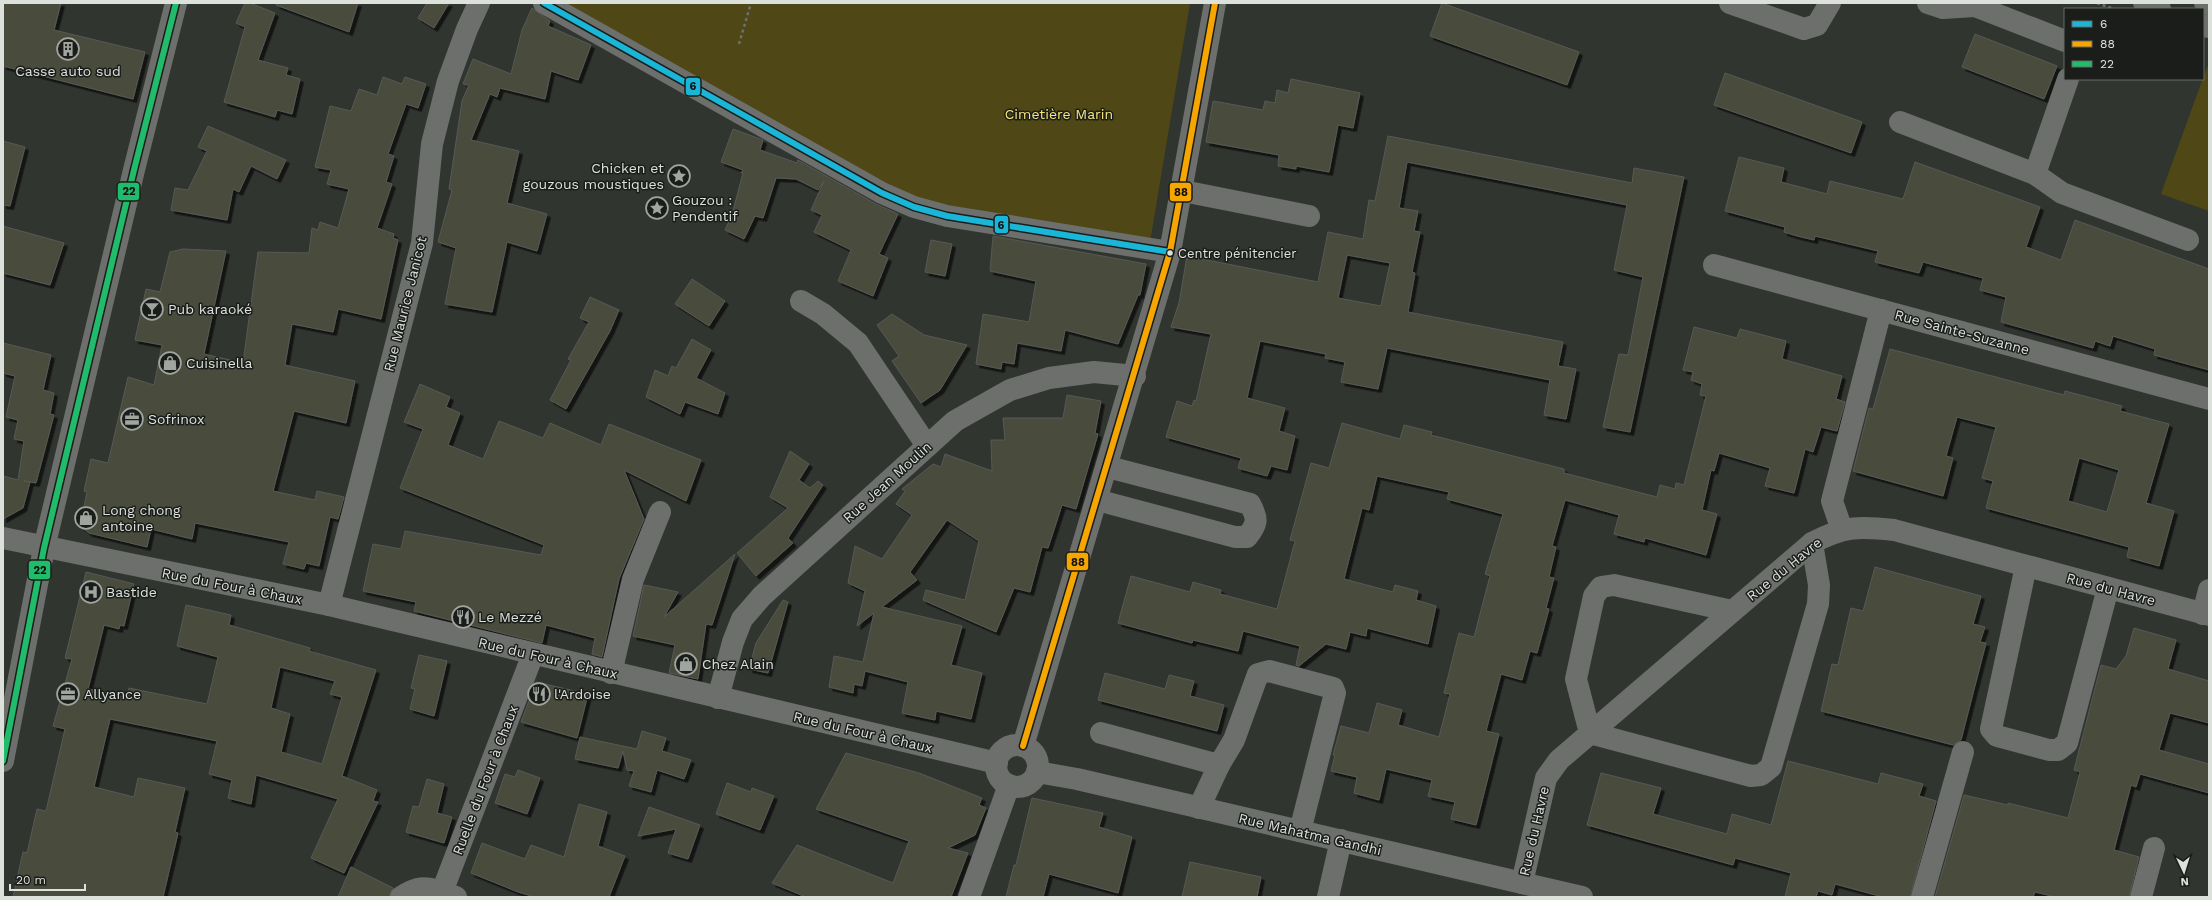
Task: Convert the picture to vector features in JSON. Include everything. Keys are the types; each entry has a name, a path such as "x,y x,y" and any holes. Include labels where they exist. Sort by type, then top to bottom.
{"main road":[{"path":"2144,3 2157,8"},
{"path":"2205,3 2209,4"}],"street":[{"path":"3,761 44,548 134,170 176,3"},
{"name":"Rue Maurice Janicot","path":"329,605 422,243 432,144 448,81 467,29 479,3"},
{"path":"544,3 882,193 914,207 947,216 1170,252"},
{"path":"1023,746 1108,467 1170,252 1183,191 1215,3"},
{"path":"1730,3 1804,29 1817,25 1830,3"},
{"path":"1928,3 1943,8 1976,5 2064,41"},
{"path":"2036,174 2068,80"},
{"path":"1900,122 2036,174 2062,193 2188,240"},
{"path":"1183,191 1308,216"},
{"name":"Rue Sainte-Suzanne","path":"1714,265 2209,400"},
{"path":"801,301 823,314 858,343 928,446"},
{"path":"1842,530 1832,501 1881,310"},
{"name":"Rue Jean Moulin","path":"718,698 733,642 742,619 762,596 955,421 1010,390 1050,378 1094,372 1135,376"},
{"path":"1097,500 1235,538 1247,537 1255,527 1256,516 1250,504 1108,467"},
{"path":"611,672 634,579 660,512"},
{"name":"Rue du Havre","path":"1522,883 1546,778 1559,760 1812,543 1832,532 1862,526 1894,530 2206,614"},
{"name":"Rue du Four à Chaux","path":"3,538 44,548 329,605 997,763"},
{"path":"1732,612 1614,585 1601,587 1594,596 1576,679 1590,733 1751,776 1761,775 1771,767 1818,604 1818,585 1812,543"},
{"path":"2026,566 1991,729 1997,736 2049,750 2058,750 2068,743 2108,588"},
{"path":"2206,614 2209,590"},
{"name":"Ruelle du Four à Chaux","path":"449,894 533,654"},
{"path":"1199,808 1234,740 1258,674 1263,671 1269,671 1333,688 1335,699 1300,831"},
{"path":"1101,733 1220,765"},
{"path":"1023,746 1036,756 1037,772 1026,784 1009,785 1000,777 997,763 1000,755 1007,748 1023,746"},
{"path":"1922,897 1963,752"},
{"name":"Rue Mahatma Gandhi","path":"1037,772 1077,779 1582,897"},
{"path":"969,897 1009,785"},
{"path":"1328,897 1340,840"},
{"path":"2141,897 2154,848"},
{"path":"401,897 411,890 426,887 449,894"}],"path":[{"path":"739,44 751,3"},
{"path":"2097,3 2111,8"}],"green space":[{"name":"Cimetière Marin","path":"562,3 1190,3 1150,242 932,205 883,184"},
{"path":"2207,67 2209,68 2209,211 2161,194 2202,80 2204,80"}],"building":[{"name":"Casse auto sud","path":"3,3 61,3 54,30 145,52 133,99 3,66"},
{"path":"245,3 250,3 275,13 258,60 288,68 286,75 300,79 292,114 277,110 275,117 224,102 245,27 236,23"},
{"path":"277,3 358,3 349,32 276,5"},
{"path":"427,3 449,3 434,28 418,18"},
{"path":"1442,3 1579,52 1567,85 1430,36"},
{"path":"532,8 550,21 548,26 591,45 578,80 551,71 545,99 500,88 497,97 490,94 471,140 519,151 507,203 547,214 537,251 507,242 492,312 445,304 456,248 438,242 452,190 449,189 462,101 469,85 463,84 473,59 511,74 522,30"},
{"path":"1975,34 2057,66 2044,99 1962,67"},
{"path":"1725,73 1862,122 1851,153 1714,105"},
{"path":"383,77 402,84 405,77 426,84 418,108 406,104 388,154 394,156 386,182 392,184 377,228 394,234 393,238 398,240 381,319 338,309 333,332 292,324 285,365 355,381 346,423 294,411 273,491 315,500 317,491 344,497 338,519 330,517 319,566 306,563 304,569 283,564 289,542 195,523 192,539 151,529 147,547 89,533 80,526 87,492 84,491 91,459 108,463 128,377 154,385 162,345 135,340 146,289 160,292 170,252 183,249 226,251 204,354 243,363 258,252 309,253 312,228 318,230 320,222 338,228 349,189 327,184 331,170 315,167 330,106 351,111 359,89 377,95"},
{"path":"1291,79 1360,93 1353,128 1338,125 1329,172 1296,166 1296,169 1278,166 1279,155 1206,142 1213,101 1263,110 1265,101 1275,103 1277,90 1288,93"},
{"path":"208,126 286,160 277,179 251,166 239,192 233,189 227,220 171,210 175,188 188,190 207,151 198,147"},
{"path":"733,129 763,140 760,150 797,163 798,160 876,204 898,214 879,254 888,258 873,296 838,281 851,250 814,232 822,215 811,210 824,181 818,190 796,179 776,178 763,218 755,216 744,239 725,230 732,215 743,173 741,173 743,170 721,162"},
{"path":"1388,136 1632,183 1634,168 1684,177 1630,432 1603,427 1619,354 1628,355 1643,277 1614,270 1627,205 1407,162 1399,208 1418,211 1414,231 1420,232 1412,272 1415,273 1408,312 1563,342 1558,366 1576,369 1566,419 1544,415 1550,380 1387,348 1378,389 1341,382 1345,362 1325,358 1326,354 1260,341 1247,398 1285,408 1279,431 1295,436 1287,470 1271,466 1267,476 1252,472 1238,468 1241,458 1166,437 1177,401 1192,406 1194,400 1196,401 1211,334 1171,327 1179,303 1187,256 1318,282 1328,232 1363,239 1369,200 1375,201","holes":["1347,255 1390,263 1381,306 1338,298"]},
{"path":"3,141 25,147 10,206 3,205"},
{"path":"1739,157 1784,168 1781,182 1827,194 1830,181 1903,199 1915,162 2040,207 2026,247 2061,260 2075,220 2209,269 2209,370 2154,355 2155,349 2113,336 2110,346 2095,341 2093,348 2001,322 2006,297 1980,290 1983,278 1923,262 1919,273 1875,262 1878,251 1815,236 1814,240 1797,236 1784,232 1785,227 1725,211"},
{"path":"3,226 64,243 50,285 3,273"},
{"path":"993,236 1146,264 1140,295 1138,295 1118,344 1065,330 1061,351 1017,343 1014,364 1002,362 1001,369 976,364 983,314 1029,322 1036,281 990,271"},
{"path":"931,240 952,244 945,276 925,272"},
{"path":"692,279 725,301 709,326 675,304"},
{"path":"590,297 619,310 610,331 566,409 550,400 571,360 568,359 589,322 580,318"},
{"path":"892,314 924,335 967,345 940,390 921,403 892,361 899,356 877,325"},
{"path":"1694,327 1737,338 1740,329 1786,341 1782,359 1842,376 1836,399 1845,402 1837,431 1821,427 1813,452 1805,449 1794,493 1765,486 1770,468 1719,453 1714,471 1711,470 1702,510 1717,514 1706,555 1645,538 1644,542 1614,534 1619,515 1565,500 1552,546 1556,547 1549,577 1554,578 1546,608 1549,609 1537,653 1530,651 1522,680 1501,674 1486,731 1499,734 1476,825 1451,819 1455,802 1428,796 1432,780 1386,769 1379,800 1354,793 1357,777 1331,771 1335,755 1333,755 1341,726 1369,733 1377,703 1402,710 1398,725 1439,737 1450,694 1444,693 1459,633 1474,637 1490,576 1485,574 1503,514 1447,499 1449,492 1377,476 1369,510 1362,508 1344,579 1393,592 1395,585 1418,591 1416,600 1436,606 1428,644 1367,628 1366,636 1350,632 1346,649 1326,644 1299,666 1296,665 1300,646 1243,631 1238,651 1193,640 1192,643 1118,623 1131,576 1190,592 1193,582 1221,590 1220,594 1277,609 1295,541 1290,540 1311,463 1329,468 1342,423 1400,439 1404,425 1432,432 1431,435 1564,469 1564,473 1657,497 1660,485 1675,489 1676,483 1684,485 1706,396 1700,395 1702,384 1691,380 1693,372 1683,370"},
{"path":"692,339 711,350 696,378 725,393 718,414 685,402 680,414 646,397 655,370 668,376 672,366 676,368"},
{"path":"3,343 51,355 43,390 54,393 50,414 54,415 36,483 30,482 23,508 3,519 3,476 18,480 24,441 14,439 18,420 6,417 15,376 3,373"},
{"path":"1890,349 2064,395 2065,391 2122,406 2120,411 2169,424 2146,503 2174,511 2159,566 2127,557 2129,547 1986,508 1993,481 1982,478 1996,427 1957,417 1946,456 1953,458 1943,496 1853,471 1869,408 1873,409","holes":["2079,458 2119,470 2107,512 2068,501"]},
{"path":"420,384 450,397 446,407 460,413 448,445 483,459 499,421 543,438 550,423 601,445 609,424 701,460 686,501 624,470 644,519 619,579 602,657 592,654 595,638 546,625 542,643 414,611 416,602 363,591 373,544 401,549 405,531 541,555 544,545 400,488 423,429 404,422"},
{"path":"1067,395 1101,401 1095,433 1098,434 1076,509 1062,505 1048,548 1042,547 1030,592 1014,588 996,632 923,600 926,590 965,600 979,541 947,520 910,572 917,580 882,607 962,626 951,665 982,673 971,719 936,711 935,720 902,713 908,682 865,671 862,686 854,684 853,693 829,687 834,656 863,662 874,613 857,626 865,591 848,583 855,546 882,559 912,515 896,504 905,491 902,489 933,464 941,467 945,454 992,471 991,440 1005,440 1003,418 1063,418"},
{"path":"790,451 809,464 799,480 810,488 818,481 823,485 788,538 793,543 756,576 737,553 788,508 770,497"},
{"path":"735,554 712,625 706,624 698,679 669,673 675,645 633,636 644,585 678,592 664,617"},
{"path":"1875,567 1981,596 1973,624 1985,627 1980,642 1986,643 1961,740 1953,745 1821,711 1832,664 1838,665 1851,608 1863,611"},
{"path":"86,572 134,584 124,626 120,625 119,629 104,625 88,689 127,698 129,688 207,704 218,657 177,646 186,605 231,615 229,625 310,648 309,651 376,670 342,776 377,790 373,801 378,802 344,873 311,858 338,799 256,775 251,804 228,798 232,780 209,774 217,741 110,719 94,787 134,797 138,778 185,788 175,832 178,833 163,897 13,897 23,852 27,853 37,809 46,811 65,729 53,726 72,659 65,658","holes":["280,667 335,681 330,694 342,697 322,764 281,752 290,714 271,708"]},
{"path":"783,600 788,602 768,673 749,669 756,643"},
{"path":"2134,628 2176,640 2168,669 2209,681 2209,723 2170,713 2159,750 2209,764 2209,793 2140,774 2136,787 2131,785 2114,850 2139,857 2129,897 2056,897 2035,892 2033,897 1935,897 1964,795 2008,805 2008,803 2068,818 2080,772 2074,770 2101,665 2116,669 2126,656"},
{"path":"419,655 447,661 434,716 410,709 415,689 411,688"},
{"path":"1105,673 1165,689 1169,675 1194,681 1190,696 1224,705 1217,731 1098,700"},
{"path":"536,682 588,694 577,738 521,722"},
{"path":"642,731 666,738 662,751 691,760 684,779 657,770 651,792 629,786 634,771 627,770 623,751 618,768 575,759 580,737 637,749"},
{"path":"846,753 919,773 982,798 979,805 986,808 975,835 948,848 968,853 951,897 806,897 772,883 797,845 893,883 909,841 816,809"},
{"path":"1788,761 1878,784 1881,773 1923,784 1919,796 1936,801 1910,897 1883,897 1835,884 1832,895 1818,891 1816,897 1785,897 1791,873 1735,858 1733,865 1587,825 1601,773 1661,788 1653,814 1727,834 1732,814 1771,825"},
{"path":"518,770 540,778 527,814 495,803 505,774 515,777"},
{"path":"427,779 444,784 437,813 452,817 444,843 406,832 413,806 419,807"},
{"path":"727,783 751,792 752,788 774,796 760,830 716,814"},
{"path":"1032,798 1103,813 1099,827 1132,837 1118,893 1049,874 1043,897 1006,897 1014,865 1016,865"},
{"path":"579,804 607,812 598,846 625,856 609,897 535,897 518,892 471,873 482,843 525,859 531,845 564,857"},
{"path":"649,807 700,825 688,859 668,853 676,829 638,836"},
{"path":"1190,862 1261,877 1257,897 1182,897"},
{"path":"351,867 393,888 389,897 338,897"}],"transit line":[{"name":"22","path":"3,761 44,548 134,170 176,3"},
{"name":"6","path":"544,3 882,193 914,207 947,216 1170,252"},
{"name":"88","path":"1023,746 1170,252 1215,3"}],"place":[{"name":"Casse auto sud","path":"68,49"},
{"name":"Chicken et gouzous moustiques","path":"679,176"},
{"name":"Gouzou : Pendentif","path":"657,208"},
{"name":"Centre pénitencier","path":"1170,253"},
{"name":"Pub karaoké","path":"152,309"},
{"name":"Cuisinella","path":"170,363"},
{"name":"Sofrinox","path":"132,419"},
{"name":"Long chong antoine","path":"86,518"},
{"name":"Bastide","path":"91,592"},
{"name":"Le Mezzé","path":"463,617"},
{"name":"Chez Alain","path":"686,664"},
{"name":"Allyance","path":"68,694"},
{"name":"l'Ardoise","path":"539,694"}]}
